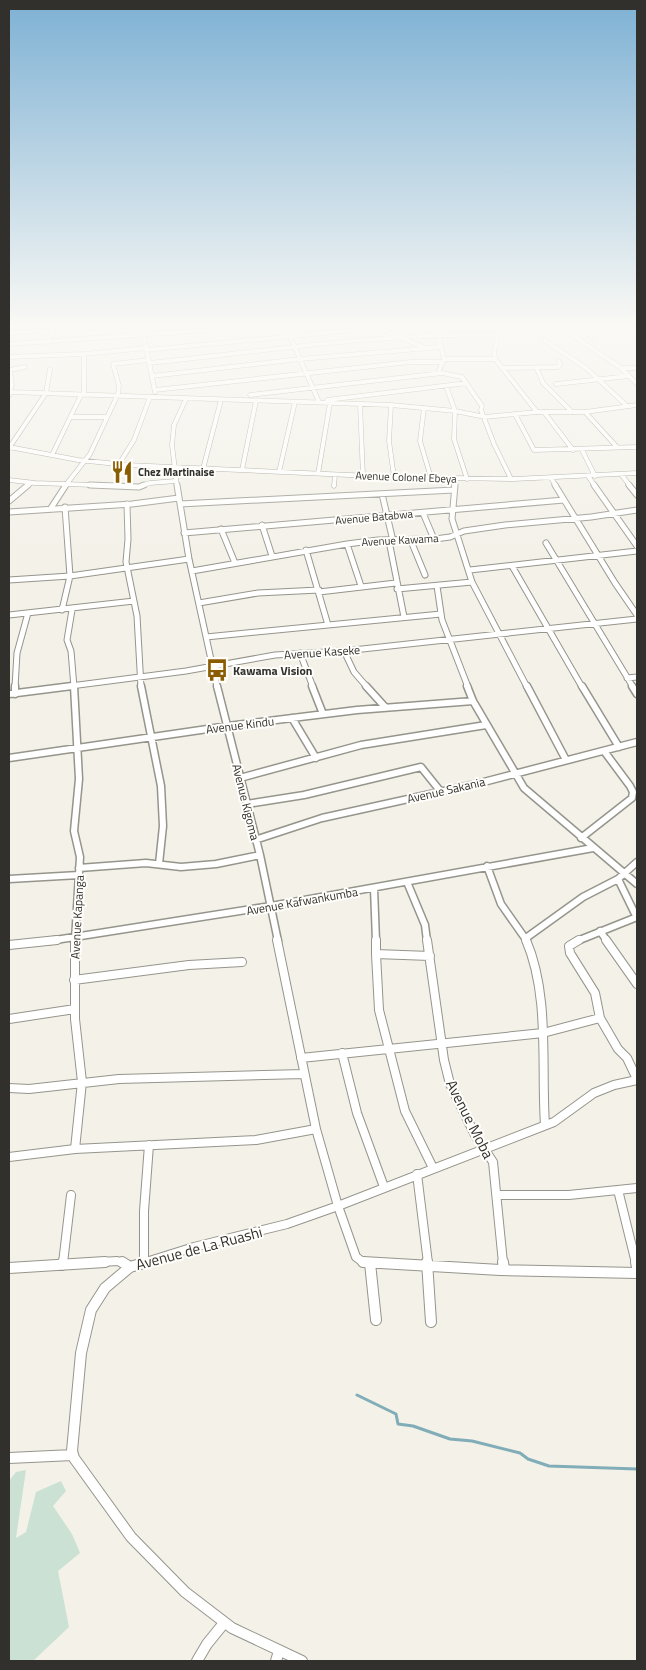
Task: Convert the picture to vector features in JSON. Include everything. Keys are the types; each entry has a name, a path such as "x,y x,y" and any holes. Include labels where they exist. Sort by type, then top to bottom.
{"street":[{"path":"9,447 38,405"},
{"path":"52,455 77,405"},
{"path":"51,508 66,484 70,482 92,451 112,405"},
{"path":"119,464 134,440 147,405"},
{"name":"Avenue Kigoma","path":"183,405 172,432 174,467 184,533 198,603 212,667 260,855 316,1129 338,1206 356,1257 363,1262 370,1263"},
{"path":"203,468 220,405"},
{"path":"242,470 255,405"},
{"path":"279,472 294,405"},
{"path":"318,474 330,405"},
{"path":"360,405 363,476"},
{"path":"394,477 390,441 391,405 455,411 485,417 537,412 585,412 637,405"},
{"path":"453,405 455,411 454,439 467,479"},
{"path":"481,405 494,444 511,479"},
{"path":"531,405 537,412"},
{"path":"565,405 572,412"},
{"path":"424,408 420,441 431,478"},
{"path":"544,412 573,450"},
{"path":"585,412 617,447"},
{"path":"515,414 532,450 637,447"},
{"path":"71,416 106,417"},
{"name":"Avenue Colonel Ebeya","path":"9,447 119,464 335,475 511,479 637,473"},
{"path":"582,450 595,476"},
{"path":"621,474 637,495"},
{"path":"334,486 335,475"},
{"path":"588,476 637,546"},
{"path":"550,478 637,617"},
{"path":"455,479 452,511 453,523 470,570 472,582 566,760"},
{"path":"9,480 31,483 139,487 152,483 176,481"},
{"path":"9,501 31,483"},
{"path":"9,512 179,501 454,490"},
{"path":"382,494 388,516 396,583 404,617"},
{"name":"Avenue Batabwa","path":"184,533 564,500"},
{"path":"127,504 127,568 138,624 141,695 161,786 163,826 159,864"},
{"path":"62,610 70,576 65,507"},
{"name":"Avenue Kawama","path":"192,571 347,544 382,540 411,541 434,539 505,525 637,510"},
{"path":"424,513 434,539"},
{"path":"262,525 272,556"},
{"path":"221,529 236,562"},
{"path":"411,541 426,575"},
{"path":"546,543 637,694"},
{"path":"347,544 361,586"},
{"path":"306,550 328,625"},
{"path":"470,570 637,551"},
{"path":"9,580 70,576 189,559"},
{"path":"512,566 547,629 619,747"},
{"path":"397,589 472,582"},
{"path":"198,603 264,593 319,591 396,583"},
{"path":"437,586 441,614 449,640 473,700 514,773 534,798 637,884"},
{"path":"9,615 72,610 134,602"},
{"name":"Avenue Kapanga","path":"72,610 67,640 70,643 71,650 77,718 76,749 79,779 74,831 80,857 74,980 82,1082 75,1149"},
{"path":"12,694 18,648 28,613"},
{"path":"206,637 441,614"},
{"name":"Avenue Kaseke","path":"12,694 212,667 268,656 344,651 500,635 637,617"},
{"path":"344,651 354,672 385,707"},
{"path":"300,653 323,714"},
{"path":"627,678 637,677"},
{"name":"Avenue Kindu","path":"9,758 323,714 473,700"},
{"path":"292,718 316,758"},
{"path":"240,778 361,745 486,725"},
{"name":"Avenue Sakania","path":"255,840 322,818 441,792 637,742"},
{"path":"581,838 632,798 633,792 630,786 604,751"},
{"path":"246,804 304,795 419,767 422,767 441,792"},
{"name":"Avenue Kafwankumba","path":"9,945 75,937 271,906 594,848"},
{"path":"9,879 159,864 195,866 260,855"},
{"path":"526,938 583,897 618,879 637,862"},
{"path":"487,866 501,902 526,938 536,974 543,1033 542,1083 545,1126"},
{"path":"618,879 637,917 584,937 569,946 570,953 595,993 600,1018 618,1049 627,1058 637,1079"},
{"name":"Avenue Moba","path":"407,882 425,925 442,1044 450,1084 475,1135 493,1162 504,1270"},
{"path":"374,888 379,1010 405,1111 434,1168"},
{"path":"600,931 637,984"},
{"path":"376,954 430,956"},
{"path":"74,980 189,965 242,962"},
{"path":"9,1019 75,1009"},
{"path":"301,1058 543,1033 600,1018"},
{"path":"342,1054 357,1113 384,1187"},
{"path":"9,1088 29,1089 118,1079 304,1074"},
{"name":"Avenue de La Ruashi","path":"73,1455 81,1353 91,1310 105,1288 130,1267 194,1247 287,1224 338,1206 545,1126 568,1113 594,1093 637,1079"},
{"path":"9,1157 75,1149 256,1140 316,1129"},
{"path":"144,1262 144,1211 149,1145"},
{"path":"417,1174 428,1266 431,1322"},
{"path":"497,1195 568,1195 637,1188"},
{"path":"618,1190 637,1267"},
{"path":"63,1265 71,1195"},
{"path":"9,1268 117,1261 123,1262 130,1267"},
{"path":"376,1320 370,1263 596,1274 637,1273"},
{"path":"9,1458 73,1455 106,1506 168,1576 196,1602 224,1623 278,1656 302,1661"},
{"path":"197,1661 207,1644 224,1623"}],"green space":[{"path":"26,1470 16,1538 26,1532 36,1492 61,1481 66,1491 53,1506 72,1534 80,1553 58,1571 69,1627 33,1661 9,1661 9,1481 16,1472"}],"waterway":[{"path":"357,1395 396,1414 398,1424 413,1426 450,1439 472,1441 520,1453 528,1459 549,1466 637,1469"}],"place":[{"name":"Chez Martinaise","path":"122,472"},
{"name":"Kawama Vision","path":"217,670"}]}
